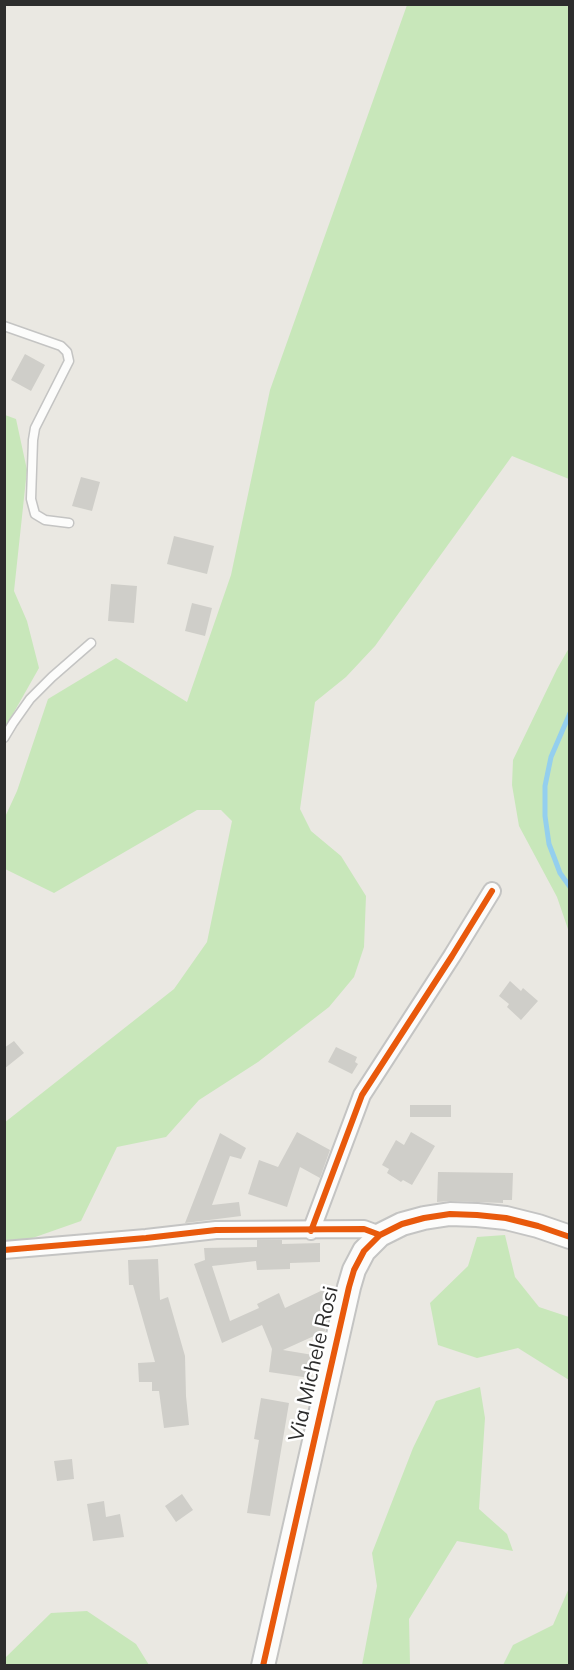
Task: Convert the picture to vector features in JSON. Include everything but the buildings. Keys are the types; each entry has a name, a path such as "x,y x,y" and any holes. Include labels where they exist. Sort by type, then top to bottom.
{"street":[{"path":"311,1230 362,1095 492,891"},
{"name":"Via Michele Rosi","path":"263,1665 349,1287 362,1254 370,1243 396,1227 416,1219 441,1215 492,1216 523,1222 570,1237"},
{"path":"4,1250 216,1230 364,1229 380,1236"}],"lane":[{"path":"4,326 61,346 67,352 69,361 35,428 31,499 35,514 45,520 69,523"},
{"path":"4,738 30,699 91,643"}],"green space":[{"path":"407,5 569,5 569,479 512,456 375,646 346,677 315,702 300,809 311,831 341,856 366,896 364,947 354,977 329,1007 258,1062 199,1100 166,1137 117,1147 81,1221 24,1241 5,1240 4,1123 174,989 207,942 232,821 221,810 197,810 54,893 5,869 5,817 17,791 48,699 116,658 187,702 231,575 270,390"},
{"path":"5,415 16,419 27,470 14,591 27,621 39,668 5,728"},
{"path":"569,648 569,932 557,897 519,826 512,785 513,760"},
{"path":"505,1235 515,1277 539,1307 569,1317 569,1380 518,1348 477,1358 438,1345 430,1303 468,1266 477,1237"},
{"path":"480,1387 485,1418 479,1509 507,1534 513,1551 457,1541 409,1619 410,1665 362,1665 377,1586 372,1553 413,1448 436,1401"},
{"path":"569,1588 569,1665 503,1665 513,1645 553,1625"},
{"path":"87,1611 136,1644 149,1665 5,1665 5,1658 51,1613"}],"waterway":[{"path":"570,713 551,757 545,786 545,816 549,844 560,873 570,887"}],"cycle path":[{"path":"311,1231 362,1095 492,891"},
{"path":"263,1666 349,1287 354,1270 364,1251 380,1235 402,1224 450,1214 506,1218 570,1237"},
{"path":"4,1250 216,1230 364,1229 380,1235"}]}
